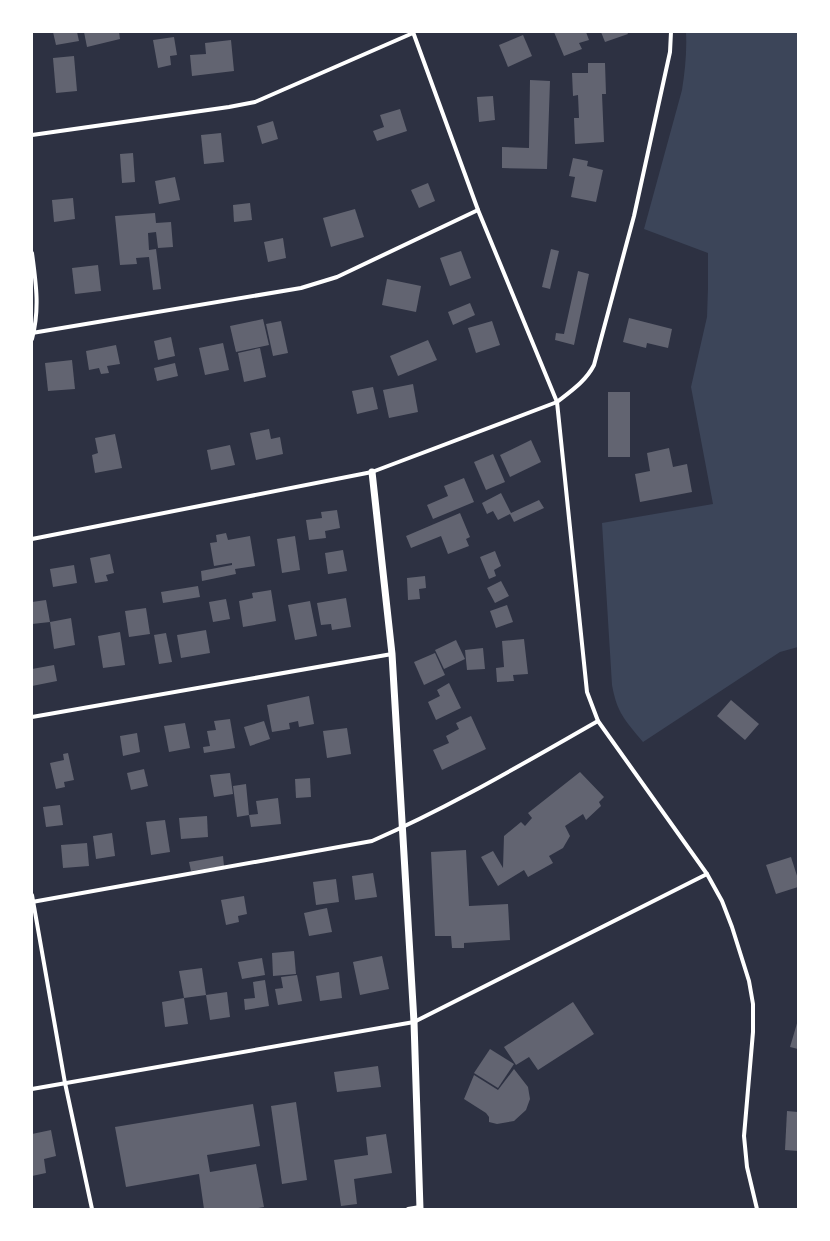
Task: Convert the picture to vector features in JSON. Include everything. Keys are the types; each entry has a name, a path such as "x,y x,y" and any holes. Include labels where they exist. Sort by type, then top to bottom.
{"street":[{"path":"32,134 229,107 255,102 413,32 478,210 557,402 587,692 598,721 707,874 722,901 749,981 753,1004 753,1032 744,1136 747,1167 757,1209"},
{"path":"32,539 372,472 557,402 578,386 589,375 594,365 634,216 670,52 671,32"},
{"path":"33,333 301,288 337,277 478,210"},
{"path":"32,253 37,307 32,339"},
{"path":"372,472 392,654 414,1022 420,1208 408,1209"},
{"path":"32,717 392,654"},
{"path":"33,902 372,841 403,828 509,772 598,721"},
{"path":"32,1089 414,1022 707,874"},
{"path":"32,895 65,1083 92,1209"}],"shaded area":[{"path":"686,32 798,32 798,647 780,652 643,742 619,710 612,685 602,523 713,504 691,387 707,317 708,253 644,229 682,90 686,61"}],"building":[{"path":"53,32 77,32 79,41 56,45"},
{"path":"84,32 119,32 120,39 87,47"},
{"path":"554,32 586,32 589,40 579,43 582,49 564,56"},
{"path":"601,32 627,32 628,34 605,42"},
{"path":"523,35 532,56 508,67 499,45"},
{"path":"174,37 177,55 170,56 171,65 158,68 153,40"},
{"path":"231,40 234,71 192,76 190,55 206,54 205,43"},
{"path":"74,56 77,91 56,93 53,58"},
{"path":"588,63 605,63 606,94 602,94 604,142 575,144 574,118 579,118 578,95 573,96 572,73 588,73"},
{"path":"530,80 550,81 547,169 502,168 502,147 529,148"},
{"path":"493,96 495,120 479,122 477,97"},
{"path":"400,109 407,131 377,141 373,131 384,127 380,115"},
{"path":"273,121 278,139 262,144 257,126"},
{"path":"221,133 224,162 204,164 201,135"},
{"path":"133,153 135,182 122,183 120,154"},
{"path":"573,158 588,161 587,166 603,170 596,202 571,197 575,177 569,176"},
{"path":"175,177 180,200 159,204 155,181"},
{"path":"428,183 435,201 419,208 411,190"},
{"path":"73,198 75,219 54,222 52,200"},
{"path":"250,203 252,220 234,222 233,205"},
{"path":"355,209 364,237 331,247 323,218"},
{"path":"155,213 156,223 171,222 173,247 158,248 156,232 148,233 149,250 156,249 161,289 153,290 149,257 136,258 137,264 120,265 115,216"},
{"path":"283,238 286,258 268,262 264,242"},
{"path":"551,249 559,251 550,289 542,287"},
{"path":"461,251 471,278 450,286 440,258"},
{"path":"98,265 101,291 75,294 72,268"},
{"path":"578,271 589,274 574,345 555,340 556,333 564,334"},
{"path":"387,279 421,286 416,312 382,305"},
{"path":"470,303 475,315 453,325 448,312"},
{"path":"629,318 672,329 668,348 647,343 646,348 623,342"},
{"path":"263,319 269,345 236,352 230,326"},
{"path":"281,321 288,353 273,356 266,324"},
{"path":"492,321 500,345 476,353 468,328"},
{"path":"171,337 175,356 158,360 154,341"},
{"path":"428,340 437,360 398,376 390,356"},
{"path":"223,343 229,370 205,375 199,348"},
{"path":"116,345 120,364 107,366 109,373 101,374 99,368 89,370 86,351"},
{"path":"260,348 266,377 244,382 238,353"},
{"path":"72,360 75,389 48,391 45,363"},
{"path":"175,363 178,376 157,381 154,368"},
{"path":"413,384 418,412 389,418 383,390"},
{"path":"373,387 378,409 357,414 352,391"},
{"path":"608,392 630,392 630,457 608,457"},
{"path":"269,429 271,439 280,437 283,454 256,460 250,433"},
{"path":"115,434 122,468 95,473 92,455 98,453 95,438"},
{"path":"531,440 541,462 510,477 500,455"},
{"path":"230,445 235,465 211,470 207,450"},
{"path":"669,448 673,467 687,464 692,492 640,502 635,474 650,471 647,453"},
{"path":"493,454 505,482 486,490 474,462"},
{"path":"464,478 474,502 433,519 427,505 448,496 444,486"},
{"path":"501,493 511,513 539,500 544,508 514,522 510,514 498,520 493,511 487,514 482,503"},
{"path":"337,510 340,528 325,531 326,538 309,540 306,520 322,518 321,512"},
{"path":"460,513 470,537 466,539 469,546 448,554 441,536 411,548 406,536"},
{"path":"226,533 228,540 250,536 255,566 235,569 236,574 202,581 201,571 232,565 232,563 214,566 210,543 217,542 216,535"},
{"path":"295,536 300,570 282,573 277,539"},
{"path":"343,550 347,571 328,574 325,553"},
{"path":"495,551 501,566 494,570 496,576 489,579 480,557"},
{"path":"110,554 114,573 106,575 108,581 95,583 90,558"},
{"path":"74,565 77,583 53,587 50,569"},
{"path":"425,576 426,588 419,589 420,599 408,600 407,578"},
{"path":"501,581 509,596 495,603 487,588"},
{"path":"198,586 200,597 163,603 161,592"},
{"path":"271,590 276,621 243,627 239,601 253,598 252,593"},
{"path":"346,598 351,627 332,630 331,624 321,625 317,603"},
{"path":"226,599 230,619 213,622 209,602"},
{"path":"46,600 50,622 32,624 32,602"},
{"path":"310,601 317,636 295,640 288,605"},
{"path":"507,605 513,622 496,628 490,611"},
{"path":"146,608 150,634 129,637 125,611"},
{"path":"71,618 75,645 54,649 50,622"},
{"path":"206,630 210,653 181,658 177,635"},
{"path":"120,632 125,665 103,668 98,636"},
{"path":"166,633 172,662 159,664 154,635"},
{"path":"524,639 528,674 513,675 514,681 497,682 496,668 504,667 502,641"},
{"path":"456,640 465,659 444,669 435,650"},
{"path":"483,648 485,669 467,670 465,650"},
{"path":"435,653 445,675 424,685 414,662"},
{"path":"54,665 57,681 32,686 32,669"},
{"path":"449,683 461,708 436,720 428,702 440,696 437,690"},
{"path":"309,696 314,724 299,727 298,721 289,723 290,729 272,732 267,705"},
{"path":"731,700 759,724 745,740 717,716"},
{"path":"471,716 486,749 442,770 433,750 449,743 446,736 459,729 456,723"},
{"path":"230,719 235,748 204,753 203,747 210,746 207,731 216,730 214,721"},
{"path":"264,721 270,739 250,746 244,727"},
{"path":"185,723 190,748 169,752 164,726"},
{"path":"347,728 351,754 327,758 323,731"},
{"path":"137,733 140,752 123,756 120,736"},
{"path":"68,753 74,780 64,782 65,787 56,789 50,763 64,760 63,754"},
{"path":"144,769 148,786 131,790 127,773"},
{"path":"580,772 604,797 599,802 601,806 586,820 583,814 565,826 570,836 563,848 549,856 553,863 528,877 524,870 498,886 481,857 493,851 503,868 504,836 521,822 525,826 532,818 528,813"},
{"path":"230,773 233,794 214,797 210,775"},
{"path":"310,778 311,797 296,798 295,779"},
{"path":"246,784 249,815 237,817 233,786"},
{"path":"278,798 281,824 251,827 249,815 258,814 256,801"},
{"path":"60,805 63,825 46,827 43,807"},
{"path":"207,816 208,837 181,839 179,818"},
{"path":"165,820 170,852 151,855 146,822"},
{"path":"112,833 115,856 96,859 93,836"},
{"path":"87,843 89,866 63,868 61,845"},
{"path":"466,850 469,906 508,904 510,940 464,943 464,948 452,948 451,936 435,936 431,852"},
{"path":"223,856 224,866 191,871 189,862"},
{"path":"791,857 798,879 798,887 776,894 766,865"},
{"path":"373,873 377,897 355,900 352,876"},
{"path":"336,879 339,902 316,905 313,882"},
{"path":"244,896 247,914 238,916 239,922 226,925 221,900"},
{"path":"327,908 332,932 309,936 304,913"},
{"path":"294,951 296,974 273,976 272,953"},
{"path":"382,956 389,989 360,995 353,962"},
{"path":"262,958 265,975 242,979 238,962"},
{"path":"202,968 206,995 184,998 179,971"},
{"path":"339,972 342,998 320,1001 316,976"},
{"path":"297,975 302,1001 278,1005 275,989 283,988 281,977"},
{"path":"265,980 269,1006 245,1010 244,999 255,998 253,982"},
{"path":"227,992 230,1017 210,1020 206,995"},
{"path":"184,998 188,1024 165,1027 162,1002"},
{"path":"573,1002 594,1034 538,1070 529,1057 516,1065 504,1047"},
{"path":"798,1020 798,1049 790,1047"},
{"path":"490,1049 514,1064 498,1088 474,1073"},
{"path":"378,1066 381,1087 337,1092 334,1072"},
{"path":"514,1069 528,1087 530,1099 526,1110 514,1121 497,1124 489,1122 489,1117 486,1113 464,1099 474,1075 498,1090"},
{"path":"296,1102 307,1180 282,1184 271,1106"},
{"path":"253,1104 260,1146 207,1155 210,1172 256,1164 264,1207 252,1209 204,1209 199,1174 126,1187 115,1127"},
{"path":"787,1111 798,1112 798,1151 785,1150"},
{"path":"51,1130 56,1156 44,1159 46,1173 32,1176 32,1134"},
{"path":"386,1134 392,1173 354,1179 357,1204 341,1206 334,1160 368,1155 366,1137"}]}
